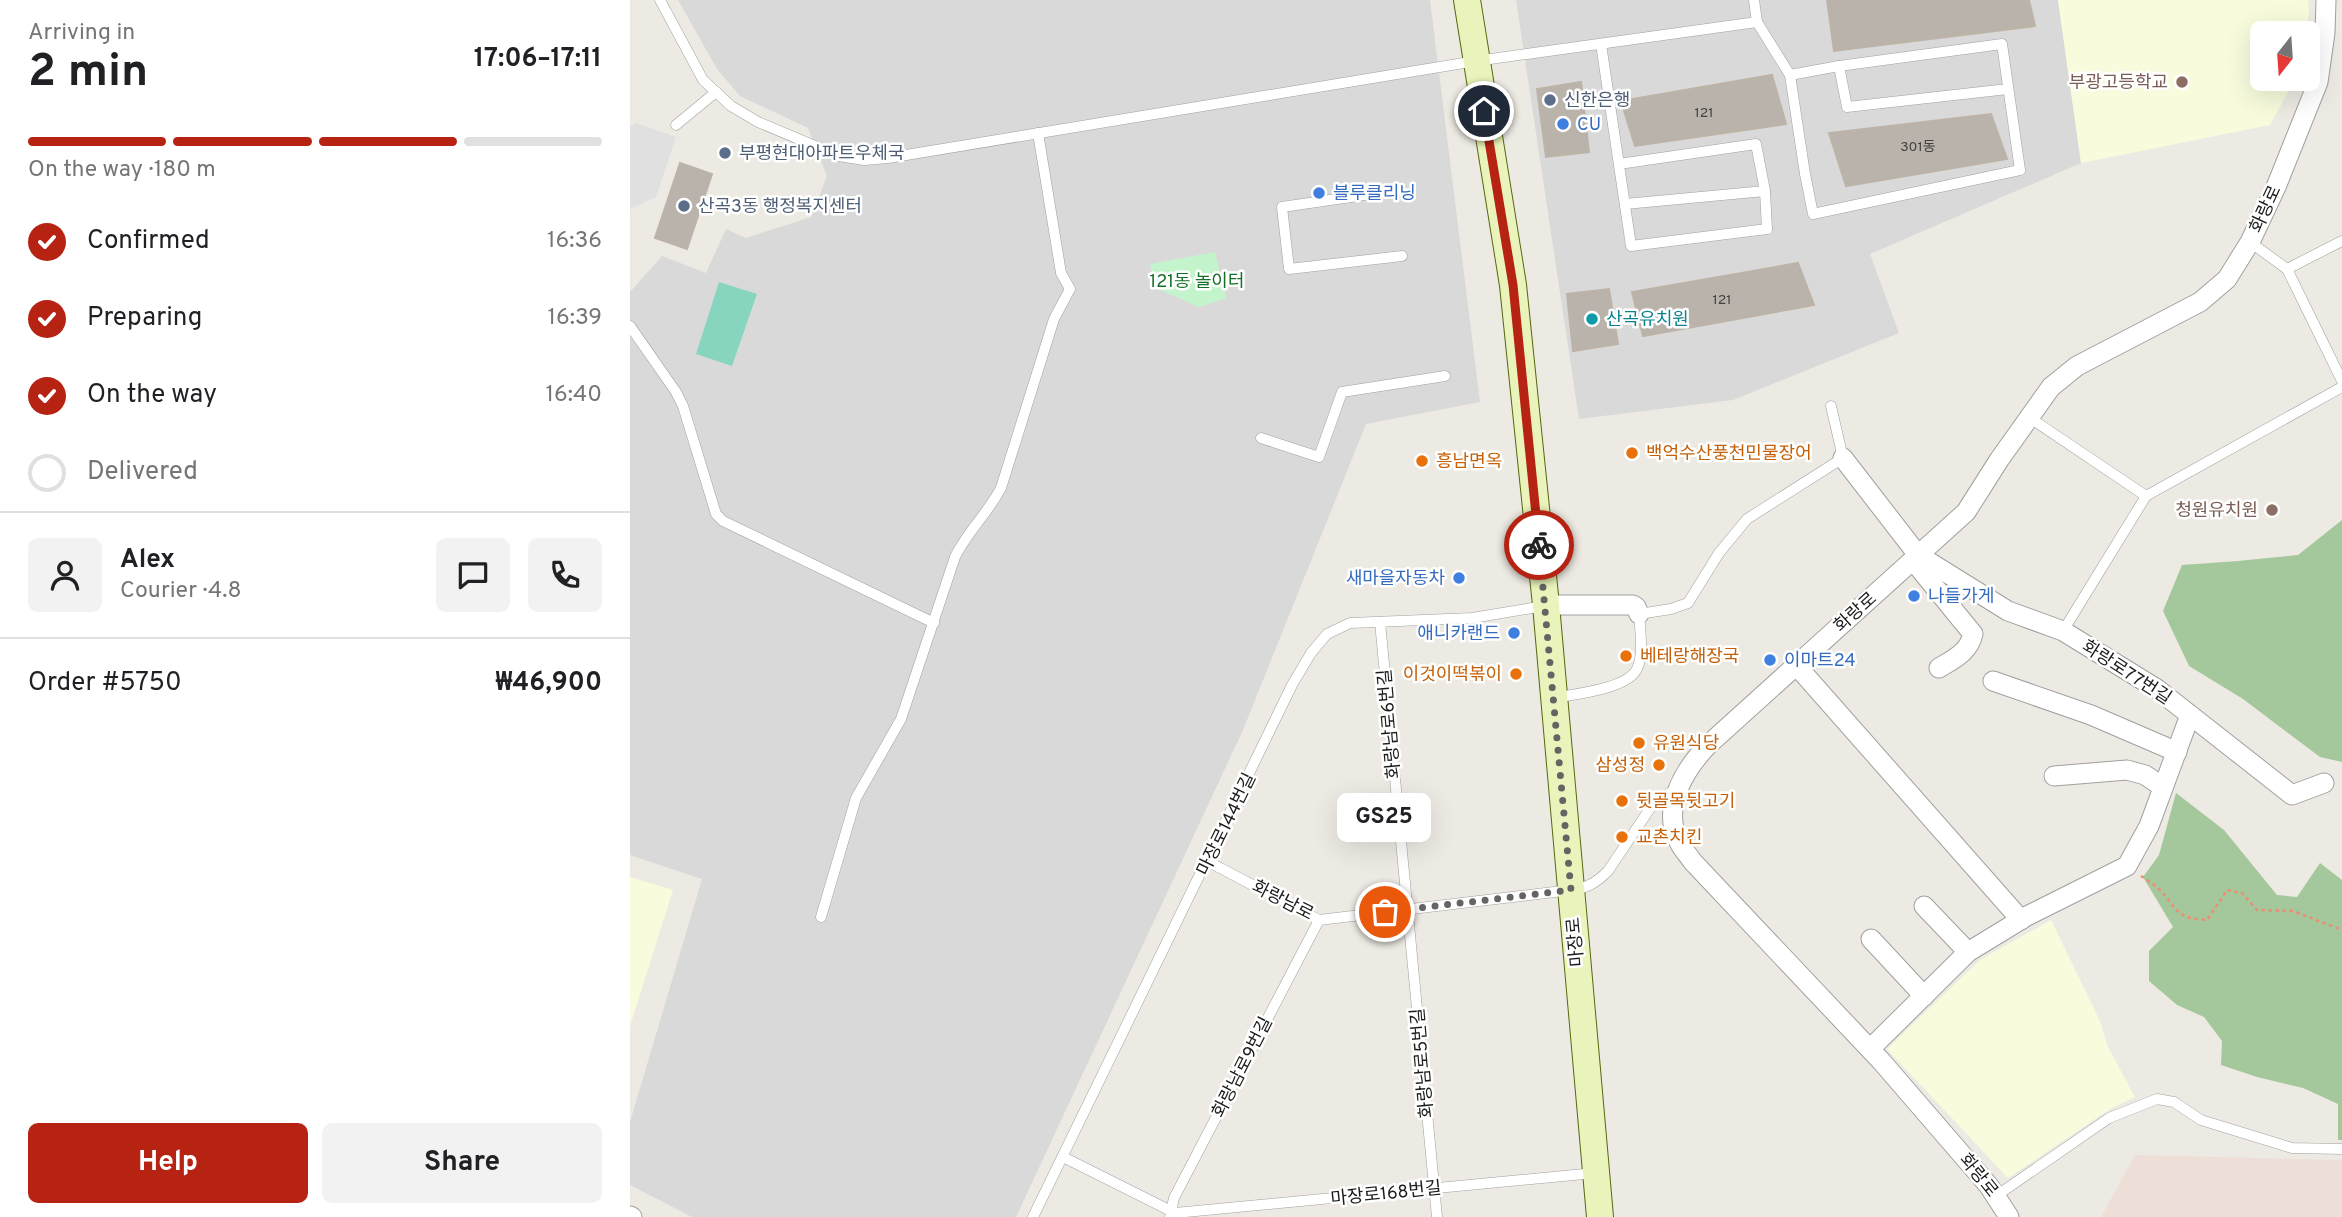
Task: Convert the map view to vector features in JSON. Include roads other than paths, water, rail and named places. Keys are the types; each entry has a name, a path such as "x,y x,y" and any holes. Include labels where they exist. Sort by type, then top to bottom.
{"main road":[{"name":"마장로","path":"1467,0 1513,285 1546,606 1600,1217"}],"street":[{"name":"화랑로","path":"2009,1217 1996,1196 1870,1049 1693,862 1679,843 1673,822 1678,788 1693,760 1708,744 1966,512 2051,387 2077,366 2200,302 2227,279 2250,242 2276,187 2318,82 2325,33 2326,0"},
{"path":"1843,458 1918,555 1920,569 1973,634 1971,644 1963,653 1939,668"},
{"name":"화랑로77번길","path":"1918,555 2008,611 2063,631 2157,688 2292,795 2324,783"},
{"path":"1546,606 1633,605 1639,614"},
{"path":"1796,665 2021,920"},
{"path":"1993,681 2091,715 2176,752"},
{"path":"1870,1049 1968,952 2021,920 2127,866 2149,826 2190,715"},
{"path":"2054,776 2127,770 2145,775 2164,787"},
{"path":"1924,906 1968,952"},
{"path":"1871,939 1924,996"}],"lane":[{"path":"660,0 703,80 731,106 758,122 839,156 864,160 1038,134 1476,61 1757,22"},
{"path":"1754,0 1757,22 1790,75 1813,214 2020,170 2002,44 1790,75"},
{"path":"1601,44 1631,246 1767,229 1765,191 1756,144 1619,164"},
{"path":"1839,66 1847,107 2008,89"},
{"path":"676,125 716,92"},
{"path":"821,917 856,798 901,719 955,557 962,542 992,504 1000,488 1054,319 1070,289 1061,273 1038,134"},
{"path":"1392,191 1282,206 1289,269 1402,256"},
{"path":"1625,204 1765,191"},
{"path":"2287,269 2342,241"},
{"path":"2250,242 2287,269 2342,381"},
{"path":"630,326 683,406 716,514 723,522 934,623"},
{"path":"1261,438 1319,457 1342,392 1445,376"},
{"path":"2063,631 2146,496 2342,387"},
{"path":"1554,699 1625,681 1636,671 1640,646 1639,614 1671,609 1688,603 1719,553 1747,519 1843,458 1831,406"},
{"path":"2029,418 2146,496"},
{"name":"마장로144번길","path":"1033,1217 1292,685 1311,653 1327,634 1350,623 1472,618 1546,606"},
{"name":"화랑남로6번길","path":"1380,622 1407,909"},
{"name":"화랑남로","path":"1208,861 1319,920 1585,888 1608,871 1655,802 1678,788"},
{"name":"화랑남로5번길","path":"1407,909 1437,1217"},
{"name":"화랑남로9번길","path":"1171,1214 1174,1198 1319,920"},
{"path":"1996,1196 2109,1118 2157,1099 2175,1102 2201,1120 2292,1149 2342,1149"},
{"name":"마장로168번길","path":"1063,1157 1171,1214 1596,1173"}],"place":[{"name":"부광고등학교","path":"2182,82"},
{"name":"신한은행","path":"1550,100"},
{"name":"CU","path":"1563,124"},
{"name":"부평현대아파트우체국","path":"725,153"},
{"name":"블루클리닝","path":"1319,193"},
{"name":"산곡3동 행정복지센터","path":"684,206"},
{"name":"산곡유치원","path":"1592,319"},
{"name":"백억수산풍천민물장어","path":"1632,453"},
{"name":"흥남면옥","path":"1422,461"},
{"name":"청원유치원","path":"2272,510"},
{"name":"새마을자동차","path":"1459,578"},
{"name":"나들가게","path":"1914,596"},
{"name":"애니카랜드","path":"1514,633"},
{"name":"베테랑해장국","path":"1626,656"},
{"name":"이마트24","path":"1770,660"},
{"name":"이것이떡볶이","path":"1516,674"},
{"name":"유원식당","path":"1639,743"},
{"name":"삼성정","path":"1659,765"},
{"name":"뒷골목뒷고기","path":"1622,801"},
{"name":"교촌치킨","path":"1622,837"},
{"name":"GS25","path":"1385,912"}],"park label":[{"name":"121동 놀이터","path":"1197,281"}]}
